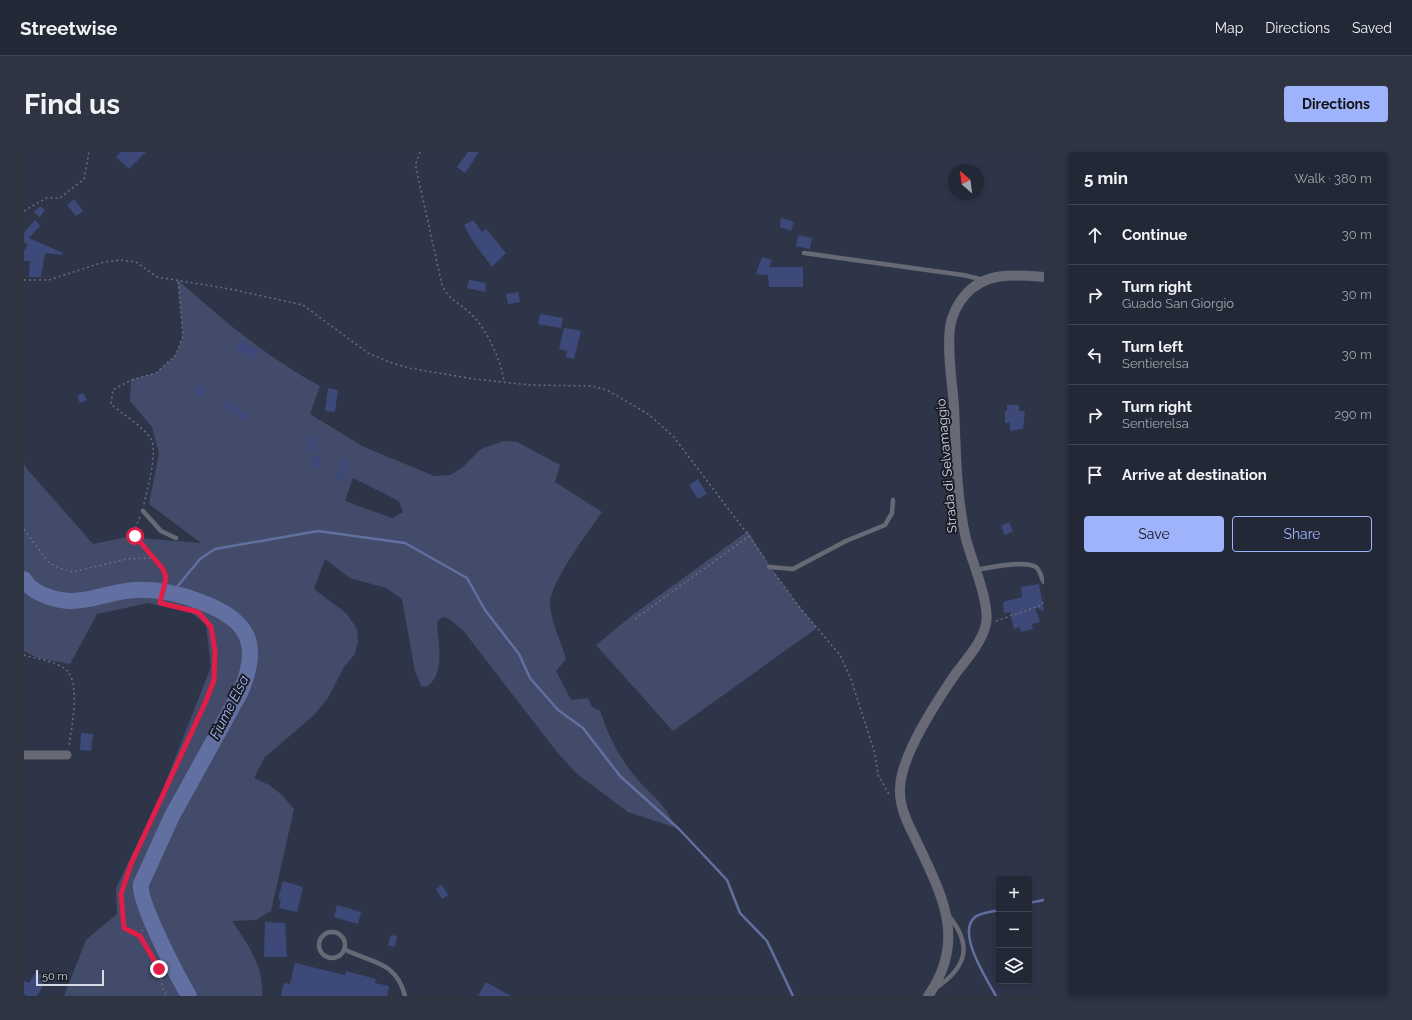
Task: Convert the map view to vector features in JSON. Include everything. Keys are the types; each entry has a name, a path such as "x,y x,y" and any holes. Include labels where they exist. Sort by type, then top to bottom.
{"street":[{"name":"Strada di Selvamaggio","path":"930,994 942,969 947,949 946,914 940,891 907,822 902,806 900,781 910,753 931,711 975,648 986,625 986,608 966,537 961,508 950,339 951,322 958,305 969,290 984,280 1003,275 1044,277"},
{"path":"24,754 67,755"}],"lane":[{"path":"804,253 963,275 984,280"},
{"path":"770,567 793,569 846,541 885,525 892,513 893,500"},
{"path":"143,511 161,531 176,538"},
{"path":"975,570 1007,565 1032,566 1039,571 1044,582"},
{"path":"930,994 955,972 961,960 964,948 960,930 946,914"},
{"path":"335,932 342,936 344,949 339,955 331,958 323,954 319,943 326,933 335,932"},
{"path":"344,949 373,959 386,967 400,983 405,996"}],"path":[{"path":"24,211 46,198 60,198 84,179 89,152"},
{"path":"420,152 416,163 417,173 442,285 449,297 470,313 476,321 499,358 504,383"},
{"path":"24,280 49,280 104,262 121,260 136,262 157,277 230,288 303,305 368,353 397,365 423,371 504,383 591,386 607,390 623,398 648,414 673,436 749,536 801,609 840,655 851,679 875,754 878,775 888,794 902,806"},
{"path":"167,996 163,989 159,969 140,936 124,928 121,894 131,864 214,680 215,651 211,627 198,612 160,603 166,578 163,569 135,536 134,528 143,511 153,452 152,440 111,404 112,390 131,380 156,373 176,355 183,336 178,280"},
{"path":"24,529 47,561 59,568 73,572 127,559 153,558"},
{"path":"635,619 749,536"},
{"path":"986,625 1042,605 1044,598"},
{"path":"24,655 62,667 66,669 71,677 74,688 74,712 67,755"},
{"path":"140,936 144,926"}],"shaded area":[{"path":"178,280 246,337 282,363 320,386 310,414 364,447 434,476 450,475 462,468 481,449 504,441 517,442 560,465 555,482 602,512 562,572 551,597 550,606 553,619 566,659 556,671 571,700 588,698 592,707 600,711 610,736 622,759 638,780 662,805 674,827 628,812 576,773 557,752 462,629 446,617 441,618 437,622 439,667 432,682 426,687 421,686 415,671 402,599 386,588 350,578 325,559 314,589 346,613 357,629 358,641 355,654 344,667 328,698 313,716 264,758 254,778 269,785 282,795 294,809 271,911 256,920 232,921 249,947 258,965 262,985 262,996 64,996 86,940 117,914 116,888 161,794 211,667 206,624 189,611 148,603 97,614 70,664 38,658 24,651 24,463 27,469 93,544 127,537 201,543 149,504 159,454 152,427 130,401 131,380 156,373 176,355 183,336","holes":["353,478 399,501 403,512 392,518 345,501"]},
{"path":"748,531 764,557 798,605 817,628 673,731 596,645 634,614"}],"building":[{"path":"121,152 146,152 129,169 116,157"},
{"path":"468,152 479,152 465,173 457,167"},
{"path":"74,199 83,211 76,216 67,205"},
{"path":"40,206 45,210 40,217 34,212"},
{"path":"781,218 794,222 791,231 780,227"},
{"path":"35,220 40,226 29,238 63,253 62,255 45,253 41,277 29,277 30,261 24,261 24,251 28,245 25,242 24,244 24,233"},
{"path":"473,220 482,232 486,229 506,253 492,267 472,240 464,225"},
{"path":"798,235 812,238 810,249 796,246"},
{"path":"762,257 772,260 769,267 803,267 803,287 769,287 768,275 756,274"},
{"path":"469,280 486,283 485,292 467,288"},
{"path":"518,292 520,302 508,304 506,294"},
{"path":"540,314 563,318 561,328 538,324"},
{"path":"564,328 581,331 574,359 566,357 567,351 559,349"},
{"path":"241,340 258,350 252,359 235,349"},
{"path":"197,385 206,390 202,397 193,391"},
{"path":"328,388 338,390 335,412 325,411"},
{"path":"83,393 87,400 80,403 77,396"},
{"path":"227,400 248,415 244,420 223,405"},
{"path":"1007,405 1019,405 1019,411 1025,411 1023,429 1010,431 1010,423 1005,423 1005,411 1007,411"},
{"path":"310,436 318,438 313,452 306,450"},
{"path":"313,455 322,459 318,468 309,464"},
{"path":"344,458 350,464 343,481 335,478"},
{"path":"698,479 707,494 698,499 689,485"},
{"path":"1009,522 1013,531 1005,535 1001,526"},
{"path":"1039,584 1044,611 1035,607 1040,622 1032,624 1033,629 1021,632 1020,627 1014,629 1010,612 1004,613 1003,602 1022,597 1021,587"},
{"path":"81,733 93,734 91,751 80,750"},
{"path":"283,881 303,887 297,912 279,908 281,900 278,899"},
{"path":"442,885 448,895 442,899 436,889"},
{"path":"337,905 361,912 358,924 334,917"},
{"path":"265,922 285,923 287,957 264,957"},
{"path":"391,935 397,936 395,947 388,945"},
{"path":"295,963 345,975 346,971 376,979 375,983 389,986 387,996 281,996 284,983 290,984"},
{"path":"36,972 47,979 37,996 24,996 24,981 29,983"},
{"path":"486,982 511,996 478,996"}],"waterway":[{"path":"172,593 200,559 215,549 318,531 405,543 467,578 485,610 519,654 530,678 558,710 583,728 620,776 679,829 727,880 740,913 767,941 793,996"},
{"name":"Fiume Elsa","path":"24,579 27,584 37,592 57,599 69,601 85,600 118,592 135,590 152,590 177,594 218,609 231,617 247,636 250,648 250,661 240,693 172,816 141,884 142,893 152,922 168,957 189,996"},
{"path":"1032,902 1044,900"},
{"path":"996,911 984,913 975,917 970,924 969,934 971,945 980,968 996,996"}],"route":[{"path":"135,536 163,569 166,578 160,603 198,612 211,627 215,651 214,680 206,701 131,864 121,894 124,928 140,936 159,969"}]}
